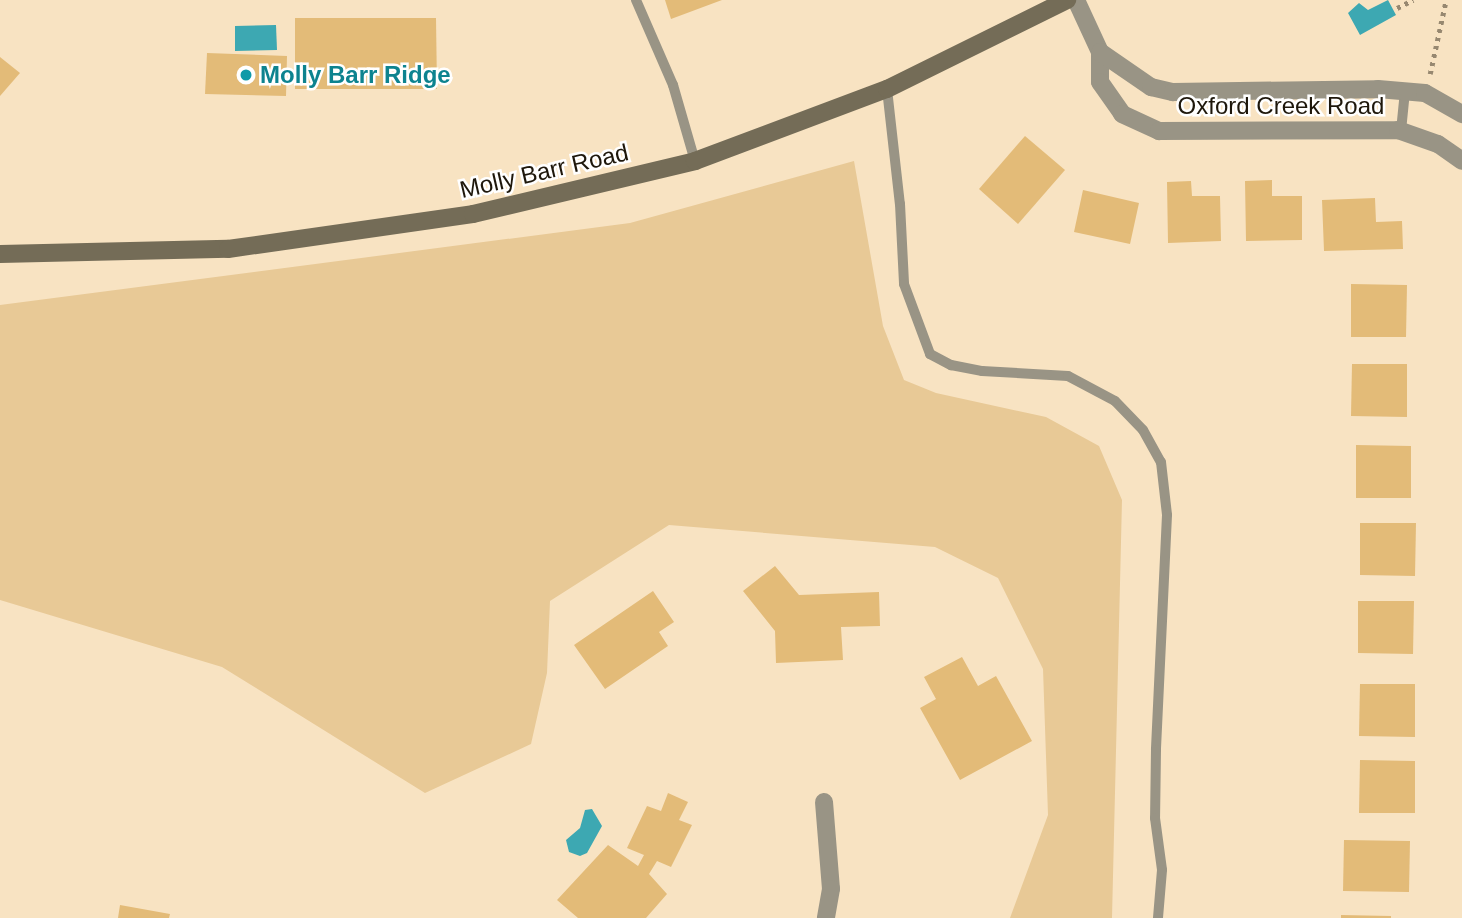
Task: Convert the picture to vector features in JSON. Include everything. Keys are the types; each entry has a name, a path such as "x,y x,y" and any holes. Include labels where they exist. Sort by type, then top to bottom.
{"main road":[{"name":"Molly Barr Road","path":"0,254 228,249 473,214 695,161 887,89 1067,0"}],"street":[{"name":"Oxford Creek Road","path":"1076,0 1100,52 1100,82 1122,114 1158,131 1343,127 1401,131 1438,144 1462,161"},
{"name":"Oxford Creek Road","path":"1100,52 1151,87 1173,92 1405,91 1425,93 1462,114"},
{"path":"824,802 831,889 826,918"}],"lane":[{"path":"636,0 673,85 695,161"},
{"path":"887,89 900,204 904,284 930,354 951,365 982,371 1068,376 1115,401 1143,430 1161,462 1167,515 1156,750 1155,818 1161,870 1158,918"},
{"path":"1401,131 1405,91"}],"path":[{"path":"1397,8 1413,0"},
{"path":"1425,93 1446,0"}],"shaded area":[{"path":"854,161 883,326 904,380 936,393 1046,417 1099,446 1122,500 1112,918 1010,918 1048,815 1043,669 998,578 935,547 669,525 550,601 547,673 531,744 425,793 222,667 0,600 0,305 630,223"}],"water":[{"path":"1388,0 1396,15 1360,35 1348,13 1359,3 1368,10"},
{"path":"276,25 277,50 235,51 235,26"},
{"path":"592,809 602,826 587,853 580,856 569,852 566,840 580,828 585,810"}],"building":[{"path":"665,0 722,0 671,19"},
{"path":"295,18 436,18 437,89 295,89"},
{"name":"Molly Barr Ridge","path":"207,53 287,56 286,96 205,94"},
{"path":"0,57 20,73 0,96"},
{"path":"1025,136 1065,170 1018,224 979,189"},
{"path":"1272,180 1272,196 1302,196 1302,240 1246,241 1245,181"},
{"path":"1191,181 1192,196 1220,196 1221,241 1168,243 1167,182"},
{"path":"1083,190 1139,203 1130,244 1074,232"},
{"path":"1375,198 1376,222 1402,221 1403,249 1324,251 1322,200"},
{"path":"1351,284 1407,285 1406,337 1351,337"},
{"path":"1352,364 1407,364 1407,417 1351,416"},
{"path":"1356,445 1411,446 1411,498 1356,498"},
{"path":"1360,523 1416,523 1415,576 1360,575"},
{"path":"775,566 799,595 879,592 880,626 841,627 843,660 776,663 775,631 743,591"},
{"path":"653,591 674,622 659,632 668,646 605,689 574,645"},
{"path":"1358,601 1414,601 1413,654 1358,653"},
{"path":"962,657 978,686 996,676 1032,741 960,780 920,708 936,699 924,677"},
{"path":"1360,684 1415,684 1415,737 1359,736"},
{"path":"1360,760 1415,761 1415,813 1359,813"},
{"path":"668,793 688,802 679,820 692,825 671,867 657,861 649,874 667,894 646,918 578,918 557,900 608,845 638,866 644,855 627,848 647,806 661,811"},
{"path":"1344,840 1410,841 1409,892 1343,891"},
{"path":"120,905 170,914 169,918 118,918"},
{"path":"1341,915 1391,916 1391,918 1341,918"}],"place":[{"name":"Molly Barr Ridge","path":"246,75"}]}
